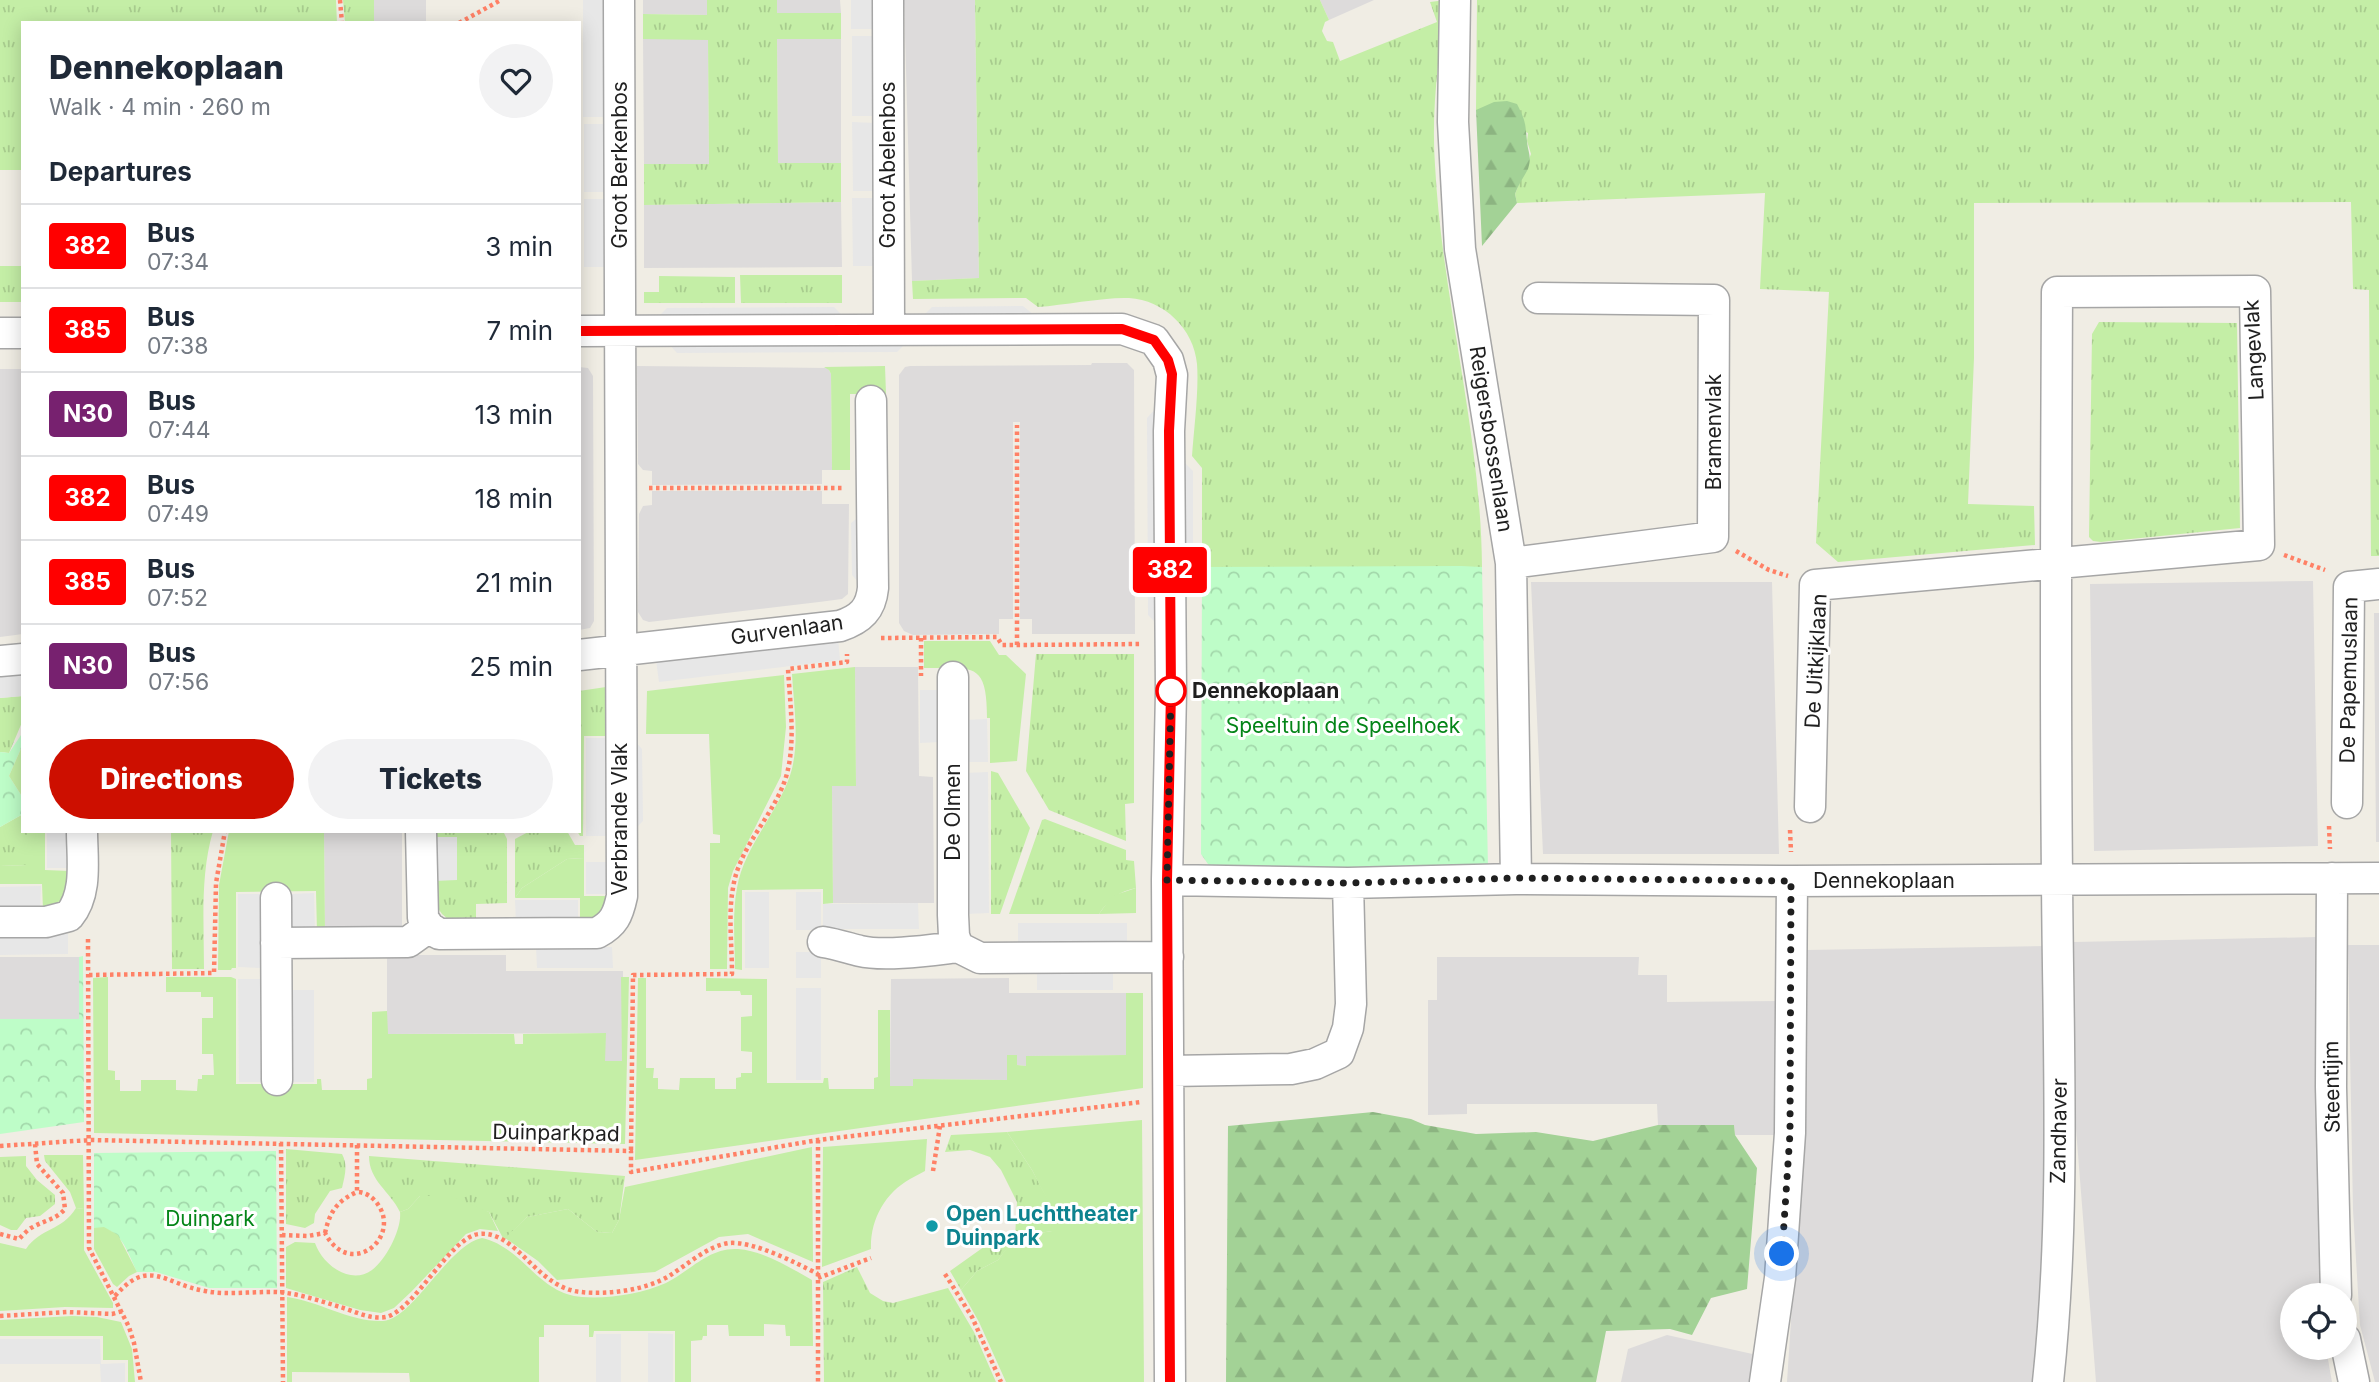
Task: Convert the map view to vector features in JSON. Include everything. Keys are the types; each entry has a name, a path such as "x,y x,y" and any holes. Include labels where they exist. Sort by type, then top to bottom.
{"street":[{"name":"Groot Berkenbos","path":"619,0 620,330"},
{"name":"Groot Abelenbos","path":"888,0 889,330"},
{"name":"Reigersbossenlaan","path":"1455,0 1453,122 1460,249 1511,563 1516,878"},
{"name":"Langevlak","path":"2057,880 2057,292 2255,292 2259,545"},
{"name":"Bramenvlak","path":"1538,298 1714,300 1713,537"},
{"path":"581,331 1122,329 1154,340 1168,360 1172,374 1169,431 1167,880 1171,1382"},
{"name":"Verbrande Vlak","path":"429,927 439,934 597,933 610,926 618,915 622,896 620,330"},
{"path":"0,333 21,333"},
{"name":"Gurvenlaan","path":"620,649 840,626 861,616 872,600 873,588 871,401"},
{"path":"1511,563 1713,537"},
{"path":"2056,564 2259,545"},
{"name":"De Uitkijklaan","path":"1811,807 1815,586 2056,564"},
{"name":"De Papemuslaan","path":"2347,803 2349,587 2379,584"},
{"path":"581,655 620,649"},
{"path":"0,662 21,659"},
{"name":"De Olmen","path":"953,677 953,915 954,936 958,947"},
{"path":"0,922 46,922 69,916 80,899 82,833"},
{"path":"276,943 408,942 429,927 421,905 421,833"},
{"name":"Dennekoplaan","path":"1167,880 1348,883 1516,878 1791,881 2379,878"},
{"name":"Steentijm","path":"2332,878 2331,1087 2336,1283"},
{"name":"Zandhaver","path":"2048,1382 2054,1322 2060,1086 2057,880"},
{"path":"1765,1382 1780,1278 1790,1133 1791,881"},
{"path":"1169,1071 1291,1069 1315,1064 1339,1053 1348,1028 1350,1004 1348,883"},
{"path":"276,898 277,1080"},
{"path":"823,942 845,945 862,952 918,952 958,947 980,958 1168,957"},
{"path":"2349,1360 2354,1382"}],"path":[{"path":"340,0 342,21"},
{"path":"464,21 501,0"},
{"path":"1017,425 1017,645"},
{"path":"620,488 872,488"},
{"path":"1713,537 1769,570 1815,586"},
{"path":"2259,545 2347,579 2349,587"},
{"path":"875,638 997,637 1002,645 1170,644"},
{"path":"921,638 921,668"},
{"path":"631,1151 633,975 732,974 732,889 736,874 742,857 774,803 786,776 791,722 788,669 847,662 847,652"},
{"path":"2332,878 2329,815 2347,803"},
{"path":"1791,881 1790,823 1811,807"},
{"path":"89,975 214,973 216,883 225,833"},
{"path":"69,916 88,939 89,1248 123,1311 134,1343 141,1382"},
{"name":"Duinparkpad","path":"0,1146 90,1140 631,1151 631,1172 818,1140 1143,1102 1169,1103"},
{"path":"933,1171 940,1126"},
{"path":"818,1140 818,1382"},
{"path":"281,1143 283,1382"},
{"path":"0,1234 19,1240 32,1227 49,1222 65,1209 63,1193 37,1164 35,1144"},
{"path":"357,1144 357,1192"},
{"path":"357,1192 364,1192 376,1200 384,1213 385,1226 379,1239 368,1250 352,1255 342,1253 332,1246 326,1233 329,1216 335,1205 357,1192"},
{"path":"282,1236 326,1233"},
{"path":"115,1296 128,1281 148,1274 206,1291 282,1292 384,1318 394,1314 411,1298 463,1241 480,1234 494,1234 559,1287 581,1292 632,1289 652,1283 666,1278 714,1248 730,1243 775,1253 818,1276 871,1258"},
{"path":"945,1274 972,1317 1001,1382"},
{"path":"0,1316 54,1312 112,1314 123,1311"}],"shaded area":[{"path":"374,0 426,0 426,21 374,21"},
{"path":"583,0 605,0 605,117 583,117"},
{"path":"643,0 707,0 707,15 643,14"},
{"path":"777,0 840,0 841,13 777,13"},
{"path":"851,0 874,0 874,29 851,29"},
{"path":"904,0 975,0 979,278 912,281"},
{"path":"1320,0 1374,0 1329,20"},
{"path":"852,36 874,36 874,116 852,116"},
{"path":"643,39 708,39 709,165 644,164"},
{"path":"777,39 841,39 841,163 778,163"},
{"path":"852,122 875,123 874,191 853,191"},
{"path":"584,124 606,124 606,192 584,192"},
{"path":"852,198 874,198 875,266 853,266"},
{"path":"584,199 606,199 606,267 584,267"},
{"path":"841,202 842,267 644,268 644,205"},
{"path":"1023,306 1034,315 923,316 932,307"},
{"path":"834,307 843,316 658,317 667,308"},
{"path":"906,343 897,352 677,353 669,344"},
{"path":"1127,363 1134,370 1135,634 1032,634 1032,619 1020,619 1020,422 1013,422 1013,619 999,619 999,634 913,635 904,631 899,623 899,375 905,367 910,366"},
{"path":"637,366 828,368 831,374 832,470 822,470 822,484 652,485 652,471 643,470 638,464"},
{"path":"581,367 588,368 593,376 594,621 590,628 581,630"},
{"path":"0,369 21,369 21,634 0,637"},
{"path":"1156,408 1157,624 1148,615 1147,418"},
{"path":"1184,462 1193,471 1193,566 1184,575"},
{"path":"652,491 822,491 822,504 849,504 848,594 842,599 819,602 649,622 643,620 638,612 639,514 643,506 652,505"},
{"path":"861,515 861,585 852,575 851,523"},
{"path":"2313,581 2318,846 2094,851 2090,584"},
{"path":"1531,582 1772,582 1779,854 1543,854"},
{"path":"2374,613 2379,613 2379,842 2376,842"},
{"path":"838,638 840,660 659,682 656,660"},
{"path":"855,667 918,667 919,776 933,777 934,903 833,903 832,785 856,785"},
{"path":"21,673 21,696 0,698 0,675"},
{"path":"920,690 940,690 940,742 920,743"},
{"path":"987,719 988,762 966,762 965,720"},
{"path":"586,738 608,738 609,836 586,836"},
{"path":"633,739 642,749 643,821 633,831"},
{"path":"988,772 989,913 966,914 965,773"},
{"path":"47,833 69,833 70,868 47,868"},
{"path":"324,833 402,833 402,926 399,931 325,932"},
{"path":"434,837 457,837 457,880 434,881"},
{"path":"586,862 609,862 609,894 586,894"},
{"path":"41,886 40,909 0,909 0,887"},
{"path":"745,892 769,892 769,968 745,968"},
{"path":"796,892 821,892 821,930 796,930"},
{"path":"314,893 315,931 292,931 292,894"},
{"path":"238,894 261,894 261,968 238,967"},
{"path":"515,900 578,900 578,922 516,923"},
{"path":"918,903 919,929 823,929 823,904"},
{"path":"1018,923 1127,923 1127,945 1018,946"},
{"path":"0,934 68,934 68,954 0,955"},
{"path":"2318,937 2321,1283 2280,1283 2280,1360 2328,1360 2332,1382 2096,1382 2076,1129 2074,942"},
{"path":"2348,945 2379,945 2379,1382 2375,1382 2360,1325 2353,1210"},
{"path":"2049,946 2047,1236 2039,1382 1787,1382 1796,1244 1806,950"},
{"path":"536,947 612,947 613,968 537,968"},
{"path":"796,952 821,952 821,978 796,978"},
{"path":"387,955 506,955 506,971 623,971 623,1062 605,1061 605,1033 387,1034"},
{"path":"0,957 79,957 80,1019 0,1019"},
{"path":"1437,957 1639,957 1638,975 1667,975 1667,1002 1781,1001 1780,1135 1735,1135 1734,1125 1658,1125 1657,1104 1467,1104 1467,1114 1428,1115 1428,1000 1437,1000"},
{"path":"1037,970 1113,970 1113,990 1037,990"},
{"path":"1009,978 1009,993 1126,993 1126,1055 1026,1056 1026,1066 1017,1065 1008,1055 1008,1080 914,1079 913,1086 890,1086 891,979"},
{"path":"238,979 261,979 261,1082 239,1082"},
{"path":"796,988 821,988 821,1080 796,1080"},
{"path":"292,990 314,990 314,1082 292,1082"},
{"path":"648,1333 673,1334 673,1382 648,1382"},
{"path":"596,1334 621,1334 621,1382 596,1382"},
{"path":"1667,1335 1757,1355 1752,1382 1621,1382 1628,1349"},
{"path":"0,1339 100,1339 101,1364 125,1363 125,1382 101,1382 100,1364 0,1364"}],"green space":[{"path":"0,0 336,0 337,21 21,21 21,170 0,170"},
{"path":"343,0 374,0 374,21 345,21"},
{"path":"707,0 777,0 777,13 841,13 841,39 777,39 778,163 841,163 841,202 644,205 644,164 709,164 708,40 643,39 643,14 707,15"},
{"path":"975,0 1320,0 1329,20 1325,22 1322,31 1327,41 1333,42 1340,61 1437,22 1430,2 1446,0 1435,103 1435,165 1445,266 1475,466 1482,567 1202,567 1202,468 1192,456 1197,364 1190,339 1175,319 1154,304 1129,298 1038,307 1026,298 913,299 912,281 979,278"},
{"path":"1477,0 2379,0 2379,556 2371,556 2369,290 2353,289 2351,202 1974,203 1974,358 1968,504 2034,506 2035,545 1838,562 1816,543 1829,292 1760,289 1765,193 1517,203 1515,194 1531,154 1527,141 1528,133 1476,110"},
{"path":"1507,101 1517,104 1524,119 1529,165 1515,194 1517,203 1482,246 1476,110 1494,102"},
{"path":"0,266 21,266 21,302 0,302"},
{"path":"740,275 842,275 842,303 741,303"},
{"path":"659,276 735,277 735,303 644,303 644,292 659,292"},
{"path":"2099,322 2237,323 2240,528 2101,542 2093,541 2089,537 2092,334"},
{"path":"885,366 886,394 850,394 850,470 832,470 831,374 824,367"},
{"name":"Speeltuin de Speelhoek","path":"1202,567 1482,567 1488,868 1225,870 1210,867 1201,854"},
{"path":"924,641 990,641 999,655 1006,655 1026,674 1017,761 990,763 990,718 987,718 984,686 980,677 965,669 924,668"},
{"path":"1036,654 1134,654 1134,803 1125,804 1126,841 1049,810 1026,771"},
{"path":"855,667 856,786 832,786 833,903 823,904 823,889 742,890 742,970 735,969 735,908 740,874 782,794 792,769 796,728 792,674"},
{"path":"784,675 786,727 781,776 733,871 728,888 727,969 710,969 710,843 720,843 720,835 713,834 709,734 646,734 647,691"},
{"path":"606,687 608,736 581,736 581,691"},
{"path":"21,696 21,725 9,753 0,752 0,698"},
{"path":"21,735 21,749 9,776 21,795 21,815 0,827 0,752 9,753"},
{"path":"581,736 584,736 583,836 580,836"},
{"path":"21,749 21,795 9,776"},
{"path":"991,771 998,773 1030,828 1000,914 991,914"},
{"path":"21,815 21,833 27,833 28,865 0,866 0,827"},
{"path":"1042,820 1126,850 1126,860 1134,861 1136,888 1115,897 1099,914 1009,914"},
{"path":"27,833 45,833 45,870 70,871 64,899 43,910 42,884 0,884 0,866 27,865"},
{"path":"171,833 213,833 204,882 204,969 172,969"},
{"path":"229,833 324,833 325,932 317,932 316,891 236,892 236,968 218,970 219,885"},
{"path":"434,833 504,833 507,839 507,903 476,904 476,923 449,920 442,914 435,904 434,881 456,837 434,837"},
{"path":"526,833 568,833 575,845 584,845 584,858 567,859 522,888 515,898 515,839"},
{"path":"584,858 584,896 608,896 603,911 595,916 580,922 580,898 515,898 522,888 567,859"},
{"path":"1136,888 1136,913 1099,914 1112,896"},
{"path":"83,956 84,1122 0,1134 0,1019 79,1019 79,957"},
{"path":"108,977 108,1070 115,1071 115,1080 120,1080 120,1091 141,1091 141,1080 176,1080 176,1090 197,1091 198,1079 202,1079 202,1075 214,1075 213,1054 202,1054 202,1018 213,1018 213,997 201,997 201,992 166,992 166,977 236,979 236,1084 317,1084 317,1079 321,1079 322,1090 367,1090 367,1079 372,1078 372,1012 387,1011 388,1034 514,1034 515,1044 523,1044 523,1034 606,1033 605,1061 622,1061 621,977 629,977 625,1144 94,1133 93,978"},
{"path":"638,978 646,978 646,1068 654,1068 653,1078 658,1078 658,1089 679,1090 680,1078 715,1078 715,1089 736,1089 736,1078 741,1077 741,1073 752,1073 752,1052 741,1051 741,1017 752,1016 752,995 741,995 740,991 706,991 706,978 767,979 767,1083 823,1083 824,1078 828,1078 829,1089 874,1089 874,1078 878,1077 878,1010 890,1010 890,1086 913,1086 913,1079 1007,1080 1007,1055 1017,1055 1017,1065 1026,1066 1026,1056 1126,1055 1126,993 1143,993 1143,1088 635,1160"},
{"path":"1373,1112 1476,1134 1536,1132 1593,1141 1658,1125 1734,1125 1735,1135 1757,1168 1747,1289 1711,1298 1692,1335 1670,1329 1606,1331 1596,1382 1226,1382 1228,1126"},
{"path":"1142,1120 1144,1382 1006,1382 979,1322 961,1290 977,1271 998,1260 1015,1237 1052,1231 1052,1209 1032,1170 1007,1132"},
{"path":"1007,1132 1053,1209 1052,1231 1015,1237 1017,1202 1001,1170 990,1157 970,1150 945,1152 951,1135"},
{"path":"927,1139 925,1171 901,1185 886,1200 876,1218 871,1249 822,1267 823,1147"},
{"path":"812,1147 813,1262 748,1234 719,1237 655,1272 557,1280 538,1261 505,1238 527,1217 568,1209 597,1232 612,1233 619,1220 625,1187"},
{"path":"286,1149 342,1154 345,1162 342,1188 330,1191 315,1214 314,1223 305,1228 286,1224"},
{"name":"Duinpark","path":"276,1151 277,1288 209,1288 156,1272 137,1272 122,1241 111,1231 94,1228 94,1153"},
{"path":"44,1155 83,1155 84,1209 76,1208 70,1192 45,1161"},
{"path":"26,1156 26,1166 37,1180 55,1195 55,1204 40,1216 26,1218 17,1230 11,1230 0,1225 0,1157"},
{"path":"369,1156 625,1176 619,1220 612,1233 597,1232 568,1209 527,1217 504,1240 489,1212 420,1196 408,1209 400,1212 372,1172"},
{"path":"420,1196 450,1196 489,1212 498,1231 480,1229 466,1234 394,1308 381,1313 360,1310 286,1288 286,1247 295,1242 315,1243 330,1265 346,1274 364,1274 372,1270 392,1244 400,1212 408,1209"},
{"path":"76,1208 84,1209 84,1250 113,1303 113,1308 65,1307 0,1311 0,1243 26,1249 38,1237 64,1221"},
{"path":"104,1227 118,1235 137,1272 117,1287 94,1249 94,1228"},
{"path":"482,1238 509,1251 554,1288 582,1297 625,1295 646,1290 666,1283 718,1252 728,1249 748,1250 776,1260 812,1280 813,1346 790,1346 790,1336 786,1336 785,1325 764,1324 764,1336 729,1336 728,1325 707,1325 707,1336 703,1336 702,1340 691,1341 691,1382 675,1382 675,1331 594,1331 593,1337 589,1337 589,1325 544,1325 544,1337 539,1337 539,1382 410,1382 409,1373 292,1372 292,1382 287,1382 287,1297 358,1318 383,1321 406,1308 457,1253 469,1243"},
{"path":"1000,1242 1009,1246 998,1260 977,1271 961,1290 950,1271 988,1244"},
{"path":"857,1267 870,1293 883,1301 893,1303 948,1288 974,1332 996,1382 824,1382 823,1282"},
{"path":"72,1316 121,1322 132,1349 135,1382 128,1382 128,1360 103,1360 103,1336 0,1336 0,1320"}],"bus line":[{"name":"382","path":"581,331 1122,329 1154,340 1168,360 1172,374 1169,431 1171,692 1167,880 1170,1382"}],"place":[{"name":"Dennekoplaan","path":"1171,691"},
{"name":"Open Luchttheater Duinpark","path":"932,1226"}],"route":[{"path":"1171,691 1167,880 1348,883 1516,878 1791,881 1790,1133 1782,1254"}]}
